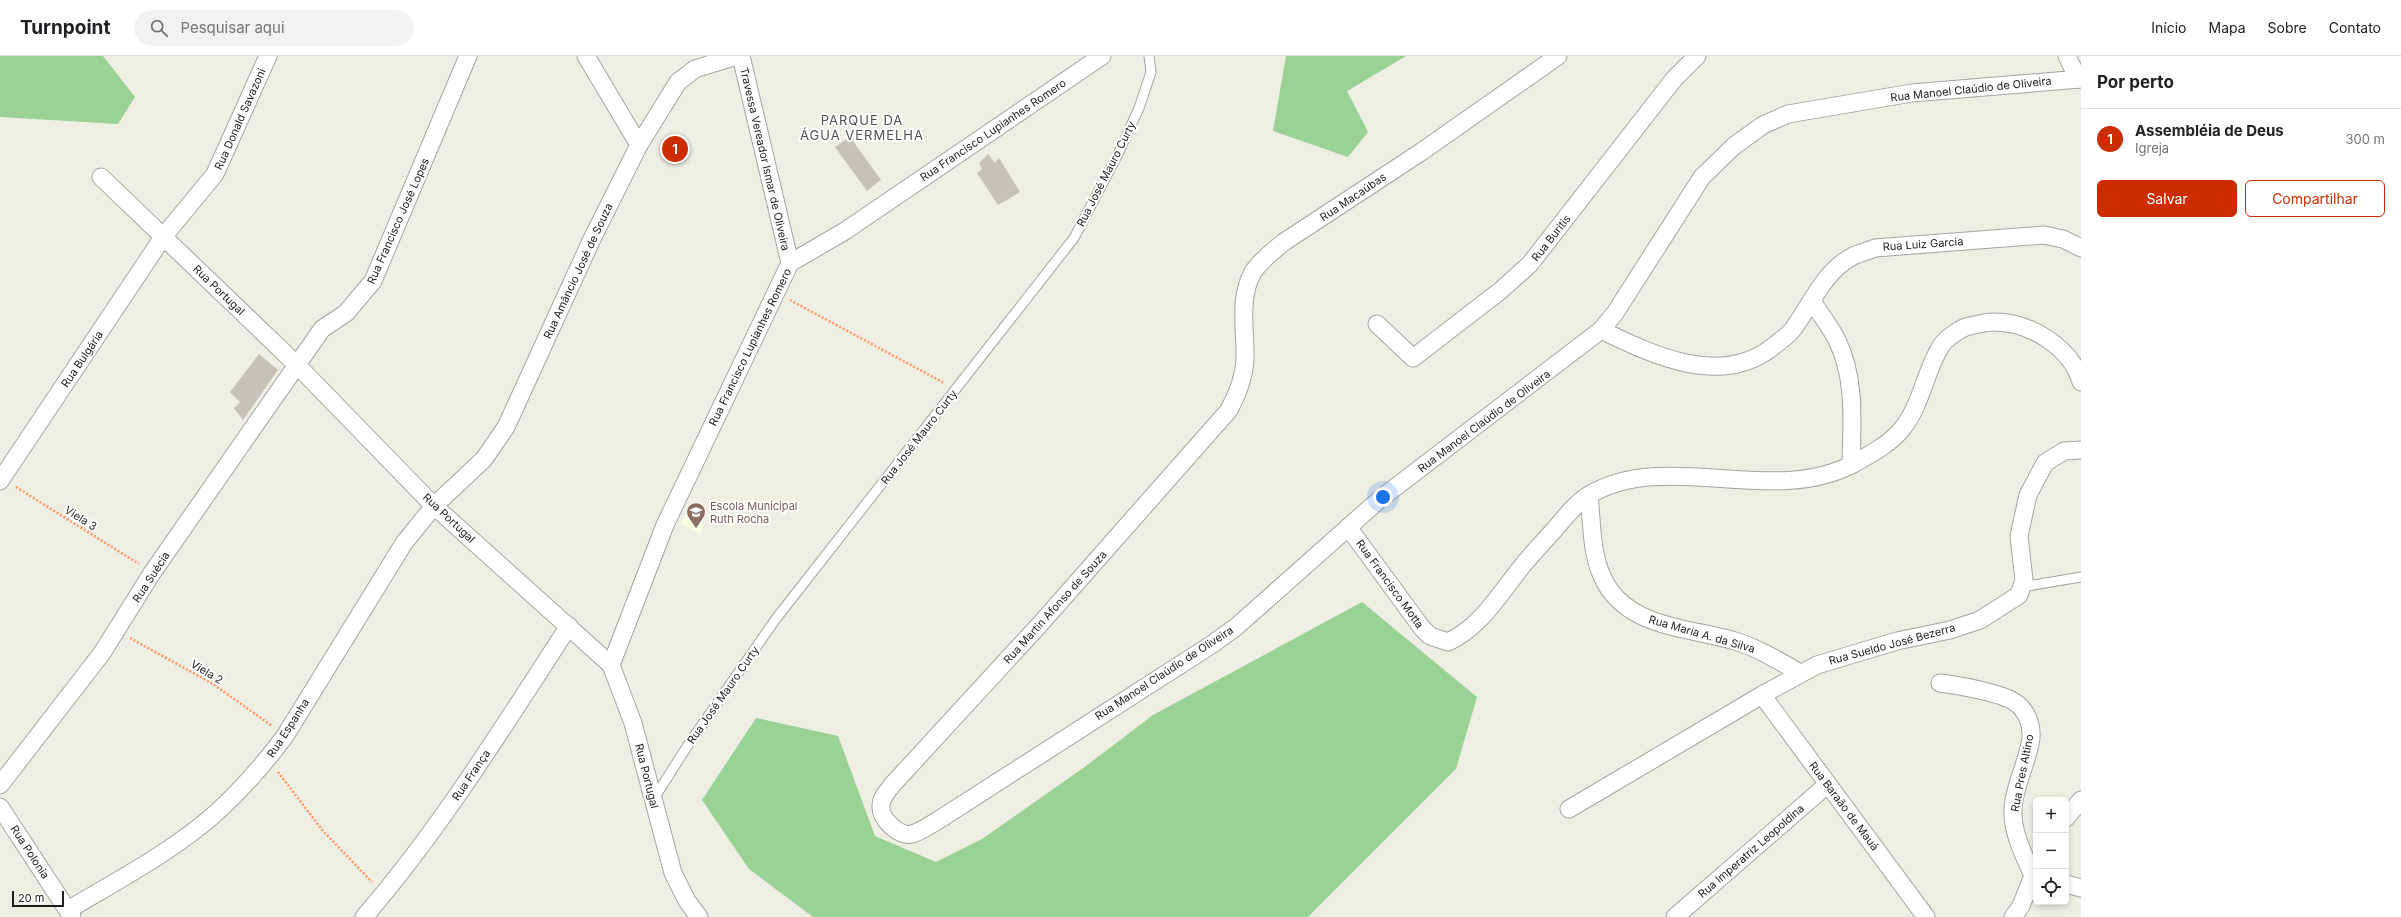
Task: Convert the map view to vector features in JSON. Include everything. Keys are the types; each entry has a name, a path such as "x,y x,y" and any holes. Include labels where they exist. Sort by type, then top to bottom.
{"street":[{"name":"Rua Donald Savazoni","path":"163,237 215,174 268,56"},
{"name":"Rua Francisco José Lopes","path":"298,365 322,329 346,313 373,281 468,56"},
{"path":"586,56 639,145"},
{"name":"Rua Amâncio José de Souza","path":"434,506 484,459 506,428 591,241 639,145 678,82 695,69 737,56"},
{"name":"Travessa Vereador Ismar de Oliveira","path":"741,56 790,263"},
{"name":"Rua Francisco Lupianhes Romero","path":"611,665 665,525 790,263 845,231 1102,56"},
{"name":"Rua Macaúbas","path":"1238,392 1245,362 1245,291 1253,272 1266,257 1284,242 1420,152 1558,56"},
{"name":"Rua Buritis","path":"1377,324 1413,358 1500,291 1530,264 1674,79 1697,56"},
{"path":"2067,56 2080,79"},
{"name":"Rua Manoel Claúdio de Oliveira","path":"888,823 899,832 912,834 1026,764 1211,645 1236,626 1380,500 1601,330 1615,313 1702,177 1734,146 1763,125 1788,114 1912,93 2080,79"},
{"name":"Rua Portugal","path":"101,177 298,365 434,506 611,665 633,724 652,802 673,873 687,901 699,917"},
{"name":"Rua Luiz Garcia","path":"1601,330 1647,352 1690,366 1734,365 1764,354 1792,330 1830,274 1852,257 1875,248 2044,235 2063,239 2081,248"},
{"name":"Rua Bulgária","path":"1,479 163,237"},
{"path":"1812,301 1837,340 1848,372 1852,404 1851,465"},
{"path":"1589,496 1625,481 1661,477 1788,482 1820,476 1851,465 1882,446 1901,430 1914,410 1942,345 1967,326 1995,322 2032,329 2059,349 2078,372 2081,382"},
{"name":"Rua Suécia","path":"0,785 102,653 152,573 298,365"},
{"name":"Rua Martin Afonso de Souza","path":"888,823 882,814 881,805 883,797 893,784 1042,622 1220,423 1238,392"},
{"path":"2022,586 2024,580 2019,536 2028,496 2045,463 2064,451 2081,450"},
{"name":"Rua Francisco Motta","path":"1348,527 1422,628 1430,636 1440,641 1448,642 1457,638 1490,607 1565,517 1589,496"},
{"name":"Rua Maria A. da Silva","path":"1589,496 1594,545 1601,576 1614,598 1631,611 1649,620 1735,641 1760,651 1800,673"},
{"name":"Rua Espanha","path":"70,914 198,828 216,813 268,758 285,736 404,543 434,506"},
{"name":"Rua Sueldo José Bezerra","path":"1569,808 1800,673 1842,656 1980,620 2019,595 2022,586"},
{"name":"Rua França","path":"364,917 384,894 455,799 569,626"},
{"name":"Rua Pres Altino","path":"1940,683 1996,696 2016,703 2029,718 2031,738 2013,808 2014,827 2019,844 2033,869"},
{"name":"Rua Baraão de Mauá","path":"1762,695 1926,917"},
{"name":"Rua Imperatriz Leopoldina","path":"1675,917 1828,784"},
{"path":"2069,814 2081,800"},
{"name":"Rua Polonia","path":"0,807 70,914"},
{"path":"2013,917 2021,906 2033,878"},
{"path":"2069,885 2081,888"}],"lane":[{"name":"Rua José Mauro Curty","path":"652,802 688,746 775,620 957,390 1074,238 1118,154 1139,108 1151,72 1149,56"},
{"path":"2022,586 2081,577"}],"path":[{"path":"776,292 957,390"},
{"name":"Viela 3","path":"1,479 152,573"},
{"name":"Viela 2","path":"116,630 213,684 285,736"},
{"path":"268,758 323,831 384,894"}],"shaded area":[{"name":"Escola Municipal Ruth Rocha","path":"686,514 704,524 700,534 681,523"}],"green space":[{"path":"0,56 103,56 135,97 118,124 0,117"},
{"path":"1286,56 1406,56 1347,91 1368,132 1348,157 1273,131"},
{"path":"1362,602 1477,697 1456,769 1308,917 813,917 749,869 702,800 756,718 838,736 875,836 936,862 982,839 1086,766 1153,715"}],"building":[{"path":"850,137 881,180 867,191 835,147"},
{"path":"988,154 995,163 999,158 1020,192 998,205 977,173 982,169 979,163"},
{"path":"259,354 278,370 243,420 234,408 240,402 230,392"}],"place":[{"name":"Assembléia de Deus","path":"675,149"},
{"name":"Escola Municipal Ruth Rocha","path":"696,529"}],"district":[{"name":"PARQUE DA ÁGUA VERMELHA","path":"862,128"}]}
